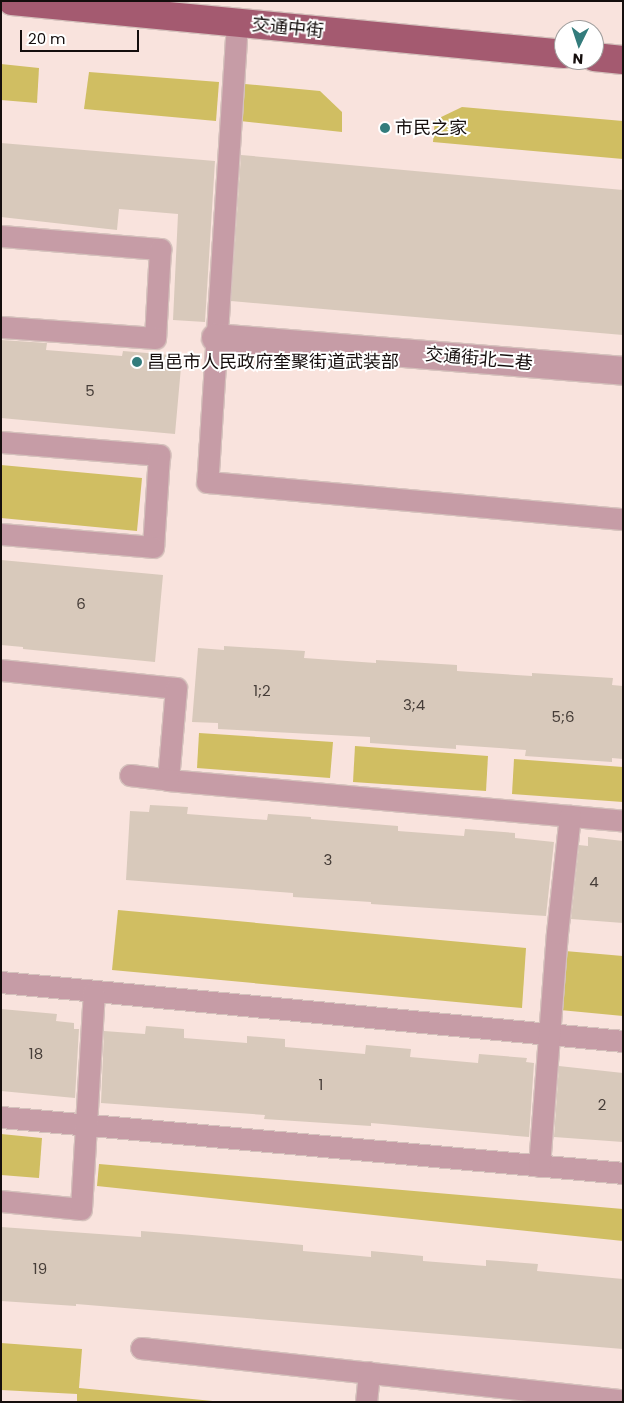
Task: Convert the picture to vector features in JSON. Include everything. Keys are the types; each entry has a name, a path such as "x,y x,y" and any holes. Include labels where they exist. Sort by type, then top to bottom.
{"main road":[{"name":"交通中街","path":"12,1 554,53"},
{"path":"604,58 623,60"}],"street":[{"name":"交通街北二巷","path":"216,338 623,371"}],"lane":[{"path":"237,23 207,482 623,519"},
{"path":"1,236 160,249 155,338 1,327"},
{"path":"1,442 159,455 152,547 1,534"},
{"path":"1,670 176,688 168,780"},
{"path":"130,775 623,821"},
{"path":"539,1166 570,816"},
{"path":"1,982 623,1041"},
{"path":"1,1202 81,1208 94,991"},
{"path":"1,1117 623,1173"},
{"path":"141,1348 623,1400"},
{"path":"366,1402 369,1372"}],"shaded area":[{"path":"1,64 39,68 37,103 1,100"},
{"path":"89,72 219,82 216,121 84,109"},
{"path":"245,84 320,91 342,112 342,132 240,121"},
{"path":"462,107 623,121 623,159 433,142 435,120"},
{"path":"1,465 142,478 137,531 1,518"},
{"path":"199,733 333,742 330,778 197,768"},
{"path":"355,746 488,756 486,791 353,782"},
{"path":"514,759 623,767 623,802 512,794"},
{"path":"118,910 526,948 522,1008 112,970"},
{"path":"565,951 623,956 623,1016 560,1010"},
{"path":"1,1134 42,1138 39,1178 1,1175"},
{"path":"99,1164 623,1209 623,1241 97,1186"},
{"path":"1,1343 82,1349 79,1388 223,1402 77,1402 77,1394 1,1390"}],"building":[{"path":"1,143 215,161 205,322 173,320 178,214 119,209 117,230 1,217"},
{"path":"241,155 623,190 623,335 231,301"},
{"path":"1,340 47,343 46,350 122,356 123,351 182,356 175,434 1,418"},
{"path":"1,560 163,575 155,662 23,649 23,647 1,645"},
{"path":"224,646 305,651 304,658 376,663 376,660 457,665 457,671 532,676 532,673 613,678 612,685 623,686 623,759 612,758 612,762 525,756 526,750 456,745 456,749 370,743 370,737 218,729 218,723 192,722 198,648 224,650"},
{"path":"150,805 188,807 187,814 267,820 268,814 311,817 311,819 398,826 398,831 464,836 465,829 515,833 515,838 554,842 546,916 371,904 371,902 293,897 293,893 126,880 130,811 149,812"},
{"path":"588,837 623,841 623,923 571,919 579,845 588,846"},
{"path":"1,1009 57,1014 56,1021 74,1023 74,1029 79,1029 75,1098 1,1091"},
{"path":"146,1026 184,1029 184,1038 247,1043 247,1036 285,1039 285,1047 365,1054 366,1045 411,1049 410,1057 478,1063 479,1054 527,1058 526,1062 534,1063 529,1137 371,1123 371,1126 264,1119 265,1115 101,1103 104,1031 145,1034"},
{"path":"559,1066 623,1073 623,1142 554,1137"},
{"path":"1,1227 141,1237 141,1231 192,1235 303,1245 303,1251 371,1257 371,1251 423,1256 423,1261 486,1266 486,1260 538,1264 537,1271 623,1279 623,1349 76,1304 76,1306 1,1301"}],"place":[{"name":"市民之家","path":"385,128"},
{"name":"昌邑市人民政府奎聚街道武装部","path":"137,362"}]}
